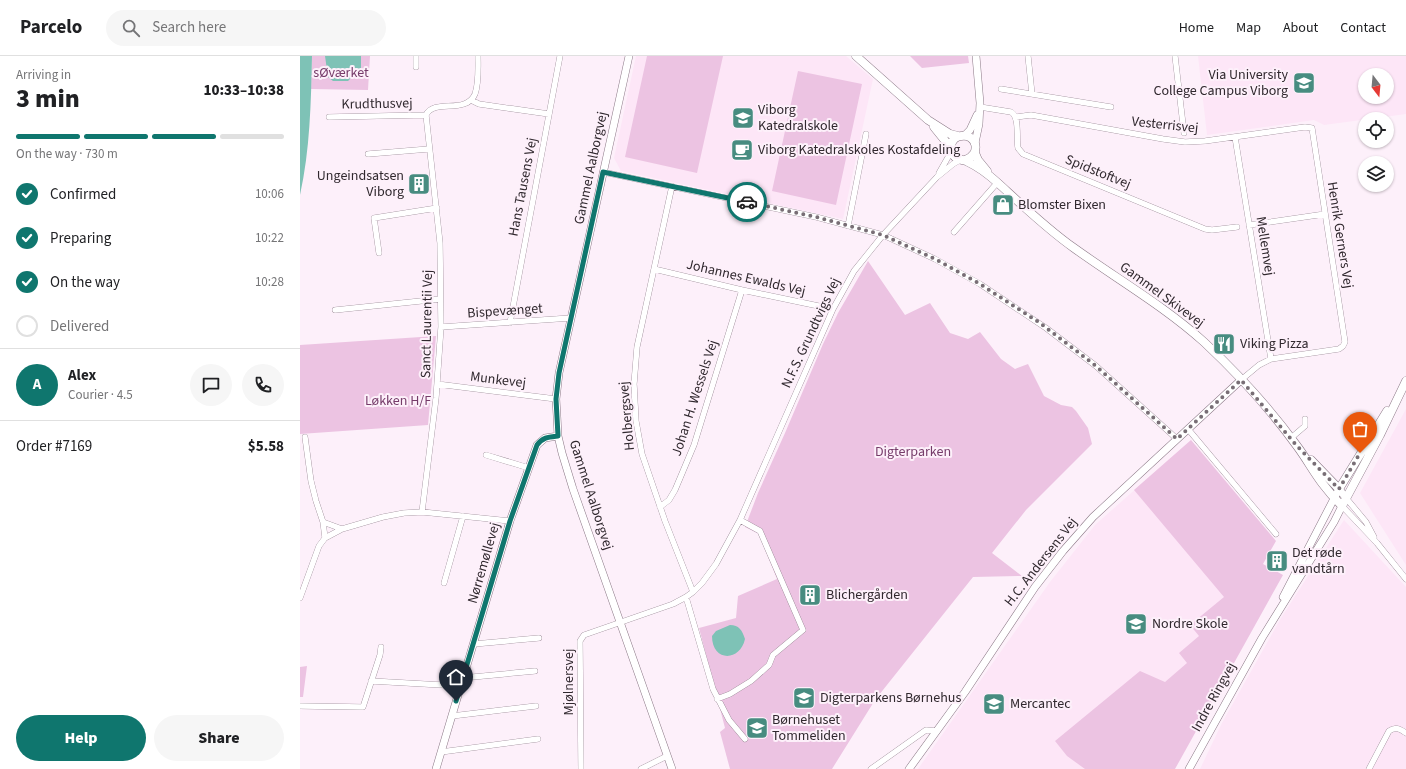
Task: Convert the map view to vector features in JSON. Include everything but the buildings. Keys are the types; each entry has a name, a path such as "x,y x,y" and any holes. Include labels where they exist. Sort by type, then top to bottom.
{"main road":[{"path":"856,56 928,120 950,134 970,137 976,148 975,153 971,158 963,160 955,157 928,120"},
{"path":"951,150 953,141 962,136"},
{"name":"Gammel Skivevej","path":"975,153 978,160 997,183 1073,247 1186,326 1221,358 1291,438 1322,484 1342,506"},
{"name":"Gammel Skivevej","path":"963,160 989,175"},
{"name":"Indre Ringvej","path":"1342,506 1380,435 1406,381"},
{"name":"Indre Ringvej","path":"1339,489 1373,432 1401,390"},
{"name":"Gammel Skivevej","path":"1296,445 1339,489"}],"street":[{"path":"416,56 416,67"},
{"path":"426,115 430,110 435,108 464,104 472,100 476,90 478,56"},
{"name":"Hans Tausens Vej","path":"510,322 560,56"},
{"name":"Gammel Aalborgvej","path":"629,56 559,373 556,399 558,436 573,489 672,769"},
{"path":"974,142 979,124 980,107 976,56"},
{"path":"1028,56 1032,94"},
{"path":"1175,56 1184,133"},
{"path":"1001,90 1111,107"},
{"path":"472,100 479,104 550,114"},
{"path":"980,107 1011,112 1016,117"},
{"path":"962,136 970,130 980,107"},
{"name":"Krudthusvej","path":"329,117 426,115"},
{"name":"Sanct Laurentii Vej","path":"422,512 438,384 441,326 440,243 426,115"},
{"name":"Vesterrisvej","path":"1016,117 1031,115 1185,142 1205,141 1305,127 1312,128"},
{"name":"Spidstoftvej","path":"1016,117 1017,146 1023,154 1206,229 1212,230 1237,227"},
{"name":"Henrik Gerners Vej","path":"1270,359 1339,349 1345,342 1312,128"},
{"path":"848,226 866,134"},
{"name":"Mellemvej","path":"1235,137 1270,359"},
{"path":"368,154 429,149"},
{"name":"N.F.S. Grundtvigs Vej","path":"937,177 951,150"},
{"name":"N.F.S. Grundtvigs Vej","path":"620,623 673,604 686,597 702,583 716,564 740,520 833,309 854,271 883,235 937,177 953,164 963,160"},
{"path":"603,172 809,216 883,235 935,259 980,284 1040,323 1096,366 1177,439"},
{"path":"954,232 997,183"},
{"name":"Holbergsvej","path":"672,186 637,347 634,384 636,421 642,454 692,592"},
{"path":"379,253 374,218 437,208"},
{"path":"1250,225 1325,214"},
{"name":"Johannes Ewalds Vej","path":"654,269 742,290 833,309"},
{"name":"Johan H. Wessels Vej","path":"660,507 669,500 672,495 694,445 742,290"},
{"path":"335,310 440,299"},
{"name":"Bispevænget","path":"441,326 571,318"},
{"path":"1241,380 1258,365 1270,359"},
{"name":"H.C. Andersens Vej","path":"909,769 965,692 1035,587 1063,550 1093,517 1241,380"},
{"name":"Munkevej","path":"438,384 556,399"},
{"path":"1291,438 1305,426 1305,419"},
{"path":"1188,429 1276,534"},
{"name":"Nørremøllevej","path":"436,769 510,521 537,445 545,438 558,436"},
{"path":"305,437 310,481 323,522 325,538"},
{"path":"486,455 529,468"},
{"name":"Indre Ringvej","path":"1189,769 1262,638 1303,556 1339,489"},
{"name":"Gammel Skivevej","path":"1339,489 1366,522 1376,543"},
{"name":"Indre Ringvej","path":"1262,638 1334,522 1342,506"},
{"name":"Gammel Skivevej","path":"1342,506 1406,579"},
{"path":"300,598 319,546 325,538 342,529 384,517 422,512 510,521"},
{"path":"444,583 463,516"},
{"path":"717,698 730,694 750,681 769,665 773,655 803,630 760,531 740,520"},
{"path":"323,522 342,529"},
{"path":"686,597 713,689 729,720 745,739"},
{"name":"Mjølnersvej","path":"581,769 580,641 584,635 620,623"},
{"path":"474,644 539,638"},
{"path":"300,706 363,707 380,655 381,647"},
{"path":"462,678 535,671"},
{"path":"371,681 460,686"},
{"path":"452,716 536,706"},
{"path":"1369,769 1389,731 1393,728 1398,728 1406,733"},
{"path":"871,769 926,730 937,731"},
{"path":"441,752 538,740"},
{"path":"641,769 667,756"}],"shaded area":[{"path":"300,56 312,56 308,144 300,195"},
{"path":"325,56 361,56 361,68 348,81 333,81 328,77"},
{"name":"Viborg Katedralskole","path":"636,56 846,56 873,79 843,219 621,171 614,158"},
{"path":"1198,56 1406,56 1406,114 1394,116 1394,112 1358,112 1358,120 1324,125 1314,120 1207,135"},
{"path":"1406,409 1406,565 1360,493"},
{"name":"Nordre Skole","path":"1191,440 1260,563 1174,769 918,769 1050,582 1095,525"},
{"path":"1344,520 1406,587 1406,769 1200,769 1222,723 1281,618"},
{"path":"730,625 736,626 740,629 745,639 738,652 727,656 716,651 713,645 712,636 716,631"}],"green space":[{"name":"sØværket","path":"312,56 370,56 368,90 311,89"},
{"path":"647,56 723,56 697,173 625,157"},
{"path":"910,56 968,56 969,63 922,68"},
{"path":"798,71 862,84 836,205 772,191"},
{"name":"Digterparken","path":"868,261 905,315 930,303 950,333 968,339 980,332 1001,359 1015,369 1028,364 1044,396 1061,405 1072,407 1076,411 1088,428 1092,444 1026,510 992,553 1022,576 973,577 875,700 832,769 730,769 720,732 725,728 699,628 736,618 738,596 777,579 759,534 745,527 758,493 823,344 838,313"},
{"name":"Løkken H/F","path":"436,336 428,425 300,434 300,345"},
{"path":"1191,440 1276,541 1263,564 1283,575 1175,769 1085,769 1067,756 1055,741 1140,671 1165,682 1187,663 1179,653 1199,636 1190,625 1224,597 1134,490"},
{"path":"307,666 303,697 300,697 300,667"}],"way so far":[{"path":"747,202 816,217 883,235 935,259 980,284 1040,323 1096,366 1177,439 1241,380 1296,445 1339,489 1360,453"}],"place":[{"name":"Via University College Campus Viborg","path":"1304,83"},
{"name":"Viborg Katedralskole","path":"743,118"},
{"name":"Viborg Katedralskoles Kostafdeling","path":"742,150"},
{"name":"Ungeindsatsen Viborg","path":"419,184"},
{"name":"Blomster Bixen","path":"1003,205"},
{"name":"Viking Pizza","path":"1224,344"},
{"name":"Det røde vandtårn","path":"1277,561"},
{"name":"Blichergården","path":"810,595"},
{"name":"Nordre Skole","path":"1136,624"},
{"name":"Digterparkens Børnehus","path":"804,698"},
{"name":"Mercantec","path":"994,704"},
{"name":"Børnehuset Tommeliden","path":"757,728"}],"route":[{"path":"456,701 510,521 537,445 545,438 558,436 556,399 559,373 603,172 747,202"}]}
